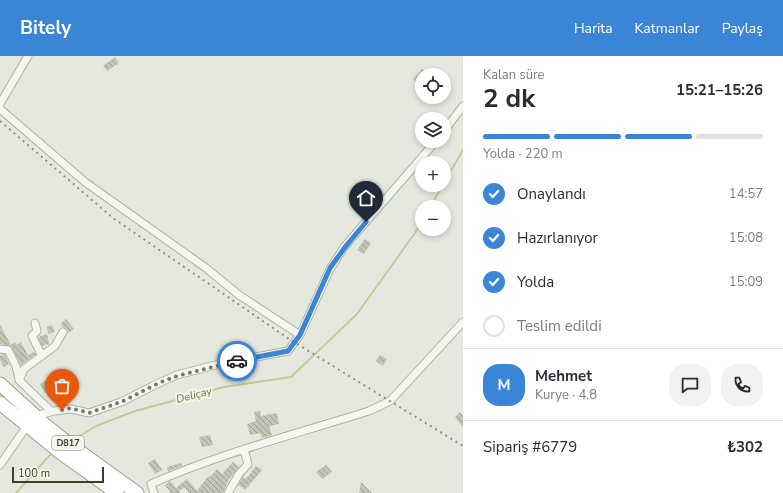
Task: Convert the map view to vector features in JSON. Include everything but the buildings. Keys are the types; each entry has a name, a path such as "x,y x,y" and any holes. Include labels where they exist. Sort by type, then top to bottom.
{"highway":[{"name":"D817","path":"0,384 36,425"},
{"name":"D817","path":"0,403 36,425 89,466 117,493"},
{"name":"D817","path":"89,466 137,493"}],"street":[{"path":"0,104 2,96 28,56"},
{"path":"451,122 463,106"},
{"path":"0,109 63,164 102,195 206,268 256,306 300,335"},
{"path":"0,465 36,425 51,411 71,408 89,413 121,402 161,382 177,376 219,364 288,351 300,335 330,268 346,246 430,148"},
{"path":"154,493 151,484 177,473 244,450 369,411 385,404 390,401 463,322"},
{"path":"35,323 37,331 32,336 42,356"},
{"path":"19,380 24,369 55,346 63,332"},
{"path":"0,349 8,350 16,366 19,380 51,411"},
{"path":"228,493 239,474 248,464 244,450"}],"waterway":[{"name":"Deliçay","path":"451,171 463,150"},
{"name":"Deliçay","path":"434,200 439,192"},
{"name":"Deliçay","path":"72,441 96,426 135,411 224,387 291,377 357,314 415,233"},
{"name":"Deliçay","path":"16,493 53,453"}],"railway":[{"path":"0,121 113,218 289,339 463,446"}],"way so far":[{"path":"62,410 71,408 89,413 121,402 161,382 177,376 219,364 237,361"}],"route":[{"path":"237,361 288,351 300,335 330,268 366,222"}]}
